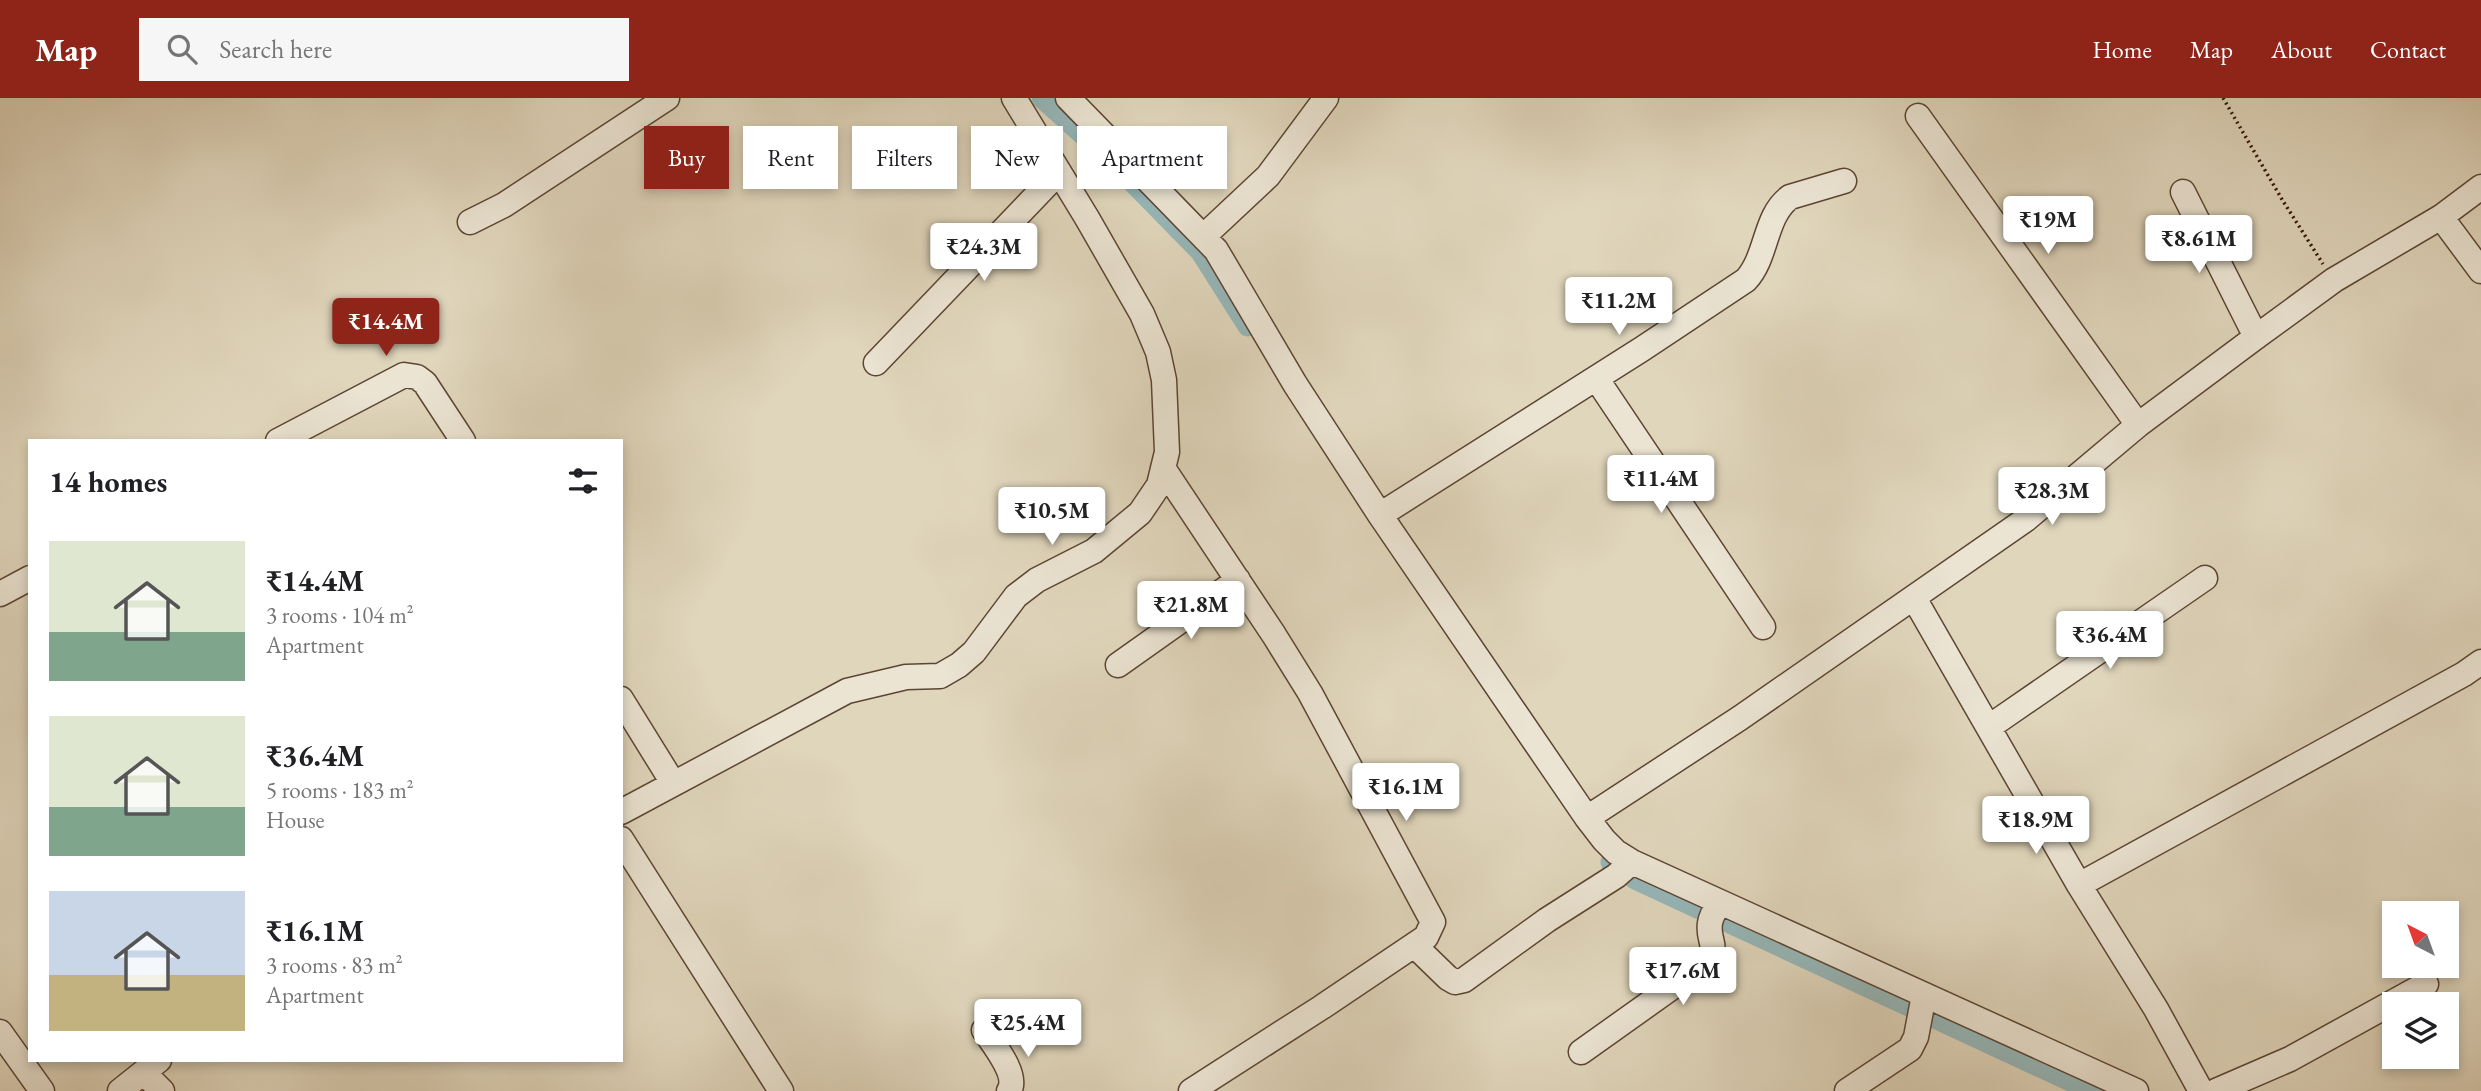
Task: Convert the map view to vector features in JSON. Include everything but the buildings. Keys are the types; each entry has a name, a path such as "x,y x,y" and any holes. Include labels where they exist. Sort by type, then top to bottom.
{"street":[{"path":"470,222 505,205 667,98"},
{"path":"1014,98 1031,126"},
{"path":"1068,98 1216,250 1295,384 1380,515 1587,818 1625,868 1922,1007 2136,1091"},
{"path":"1204,236 1268,176 1326,98"},
{"path":"1918,116 2138,425"},
{"path":"623,811 846,691 906,677 940,676 959,666 974,652 1016,596 1037,580 1094,551 1140,513 1159,485 1167,452 1164,380 1158,352 1142,314 1063,179"},
{"path":"1380,515 1746,280 1756,265 1776,211 1783,202 1790,197 1844,181"},
{"path":"1587,818 1740,718 2025,520 2138,425 2334,280 2441,217 2481,187"},
{"path":"876,363 1043,189"},
{"path":"2183,192 2256,337"},
{"path":"2441,217 2481,271"},
{"path":"282,439 404,375 417,377 425,383 462,439"},
{"path":"1596,378 1763,627"},
{"path":"1163,468 1310,693 1433,922 1426,937 1191,1091"},
{"path":"1989,727 2205,578"},
{"path":"0,594 28,579"},
{"path":"1118,666 1238,580"},
{"path":"1914,598 2079,885 2156,1009 2201,1091"},
{"path":"2079,885 2464,674 2481,662"},
{"path":"623,702 673,783"},
{"path":"623,842 781,1091"},
{"path":"1414,944 1448,978 1455,982 1464,980 1625,868"},
{"path":"1581,1052 1706,963 1712,955 1709,927 1715,910"},
{"path":"2216,1091 2290,1059 2426,984"},
{"path":"1847,1091 1910,1049 1914,1044 1922,1007"},
{"path":"984,1030 1012,1076 1012,1087 1009,1091"},
{"path":"0,1032 42,1091"},
{"path":"120,1091 151,1067 162,1091"}],"path":[{"path":"2223,98 2283,201 2334,280"}],"waterway":[{"path":"1042,98 1108,157 1201,252 1248,326"},
{"path":"1611,862 1635,879 2092,1091"}]}
